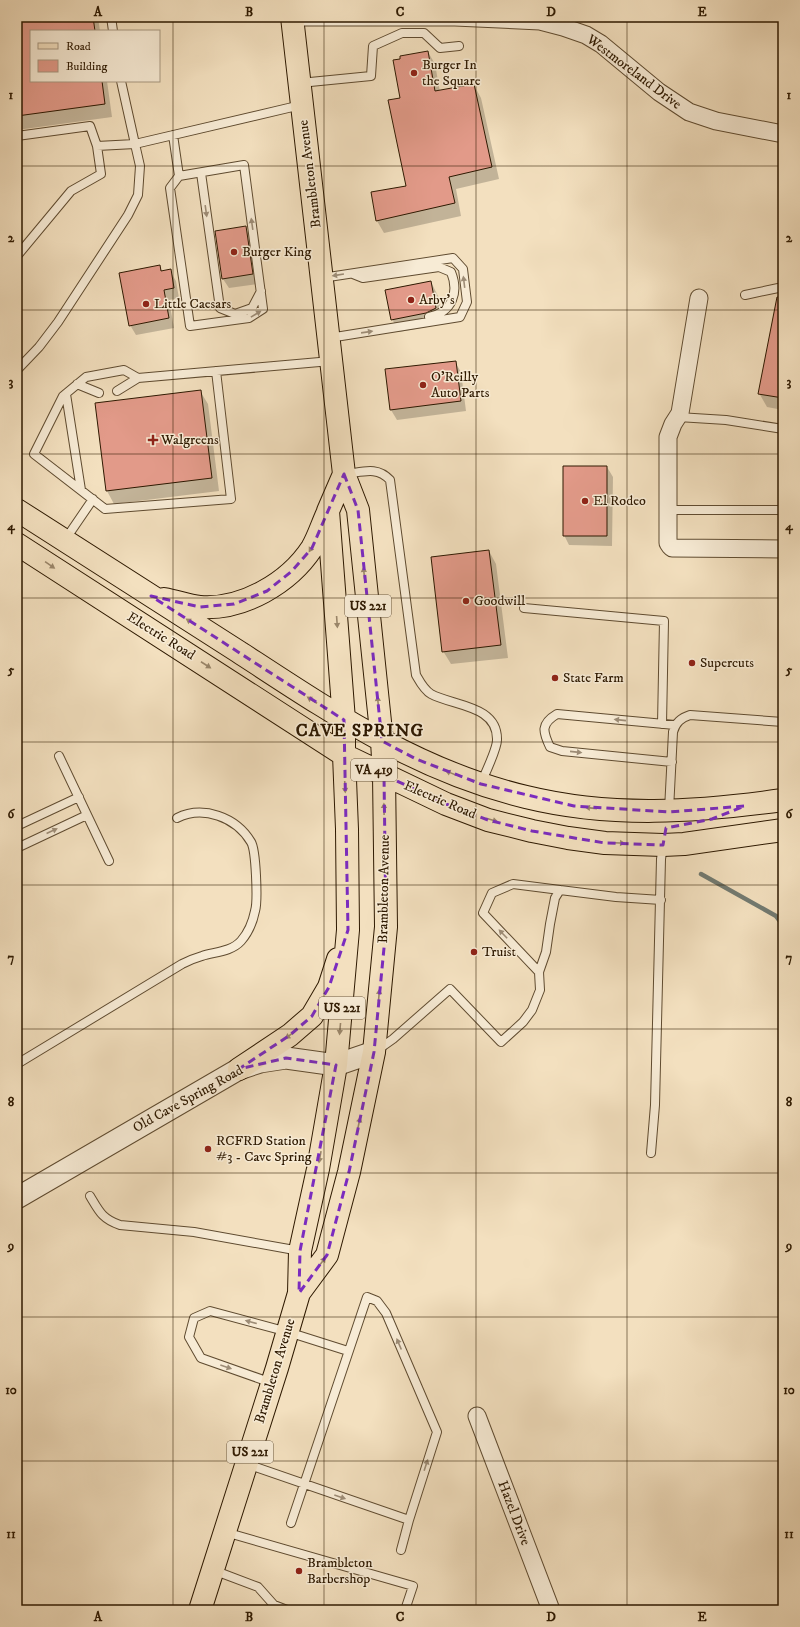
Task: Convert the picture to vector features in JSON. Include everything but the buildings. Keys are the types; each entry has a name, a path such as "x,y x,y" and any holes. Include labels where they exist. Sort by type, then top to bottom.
{"main road":[{"name":"Brambleton Avenue","path":"292,17 344,474 358,510 382,741 384,775 386,927 374,1052 350,1172 327,1255 299,1293"},
{"name":"Brambleton Avenue","path":"204,1609 212,1570 273,1383 299,1293 300,1251 318,1169 336,1065 348,930 347,829 344,720 328,512 344,474"},
{"name":"Electric Road","path":"17,510 344,720 416,759 481,784 526,797 574,806 623,811 669,812 745,806 783,800"},
{"path":"151,596 200,607 234,604 267,591 292,571 312,548 328,512"},
{"name":"Electric Road","path":"17,544 344,755 446,804 488,820 568,838 605,843 663,845 684,844 783,830"},
{"path":"663,845 666,828 712,819 745,806"},
{"path":"239,1068 290,1035 312,1016 329,987 348,930"}],"street":[{"name":"Westmoreland Drive","path":"292,17 400,22 455,17 540,22 564,26 601,44 658,92 689,112 716,121 783,134"},
{"path":"699,298 680,413 673,424 668,437 668,543 672,548 783,549"},
{"name":"Old Cave Spring Road","path":"18,1195 239,1068 260,1062 286,1058 336,1065 374,1052"},
{"name":"Hazel Drive","path":"477,1416 551,1610"}],"lane":[{"path":"111,17 112,30"},
{"path":"300,84 371,76 373,46 400,22 424,33 440,48 459,46"},
{"path":"17,370 39,347 58,322 128,215 138,195 140,166 121,82"},
{"path":"97,146 135,144 302,105"},
{"path":"17,136 90,126 97,146 102,174 71,191 17,256"},
{"path":"173,135 179,176 170,188 190,326 249,318 263,310 244,165 179,176"},
{"path":"201,173 220,308 235,314 252,308 261,291"},
{"path":"322,278 453,258 463,269 467,302 460,317 329,338"},
{"path":"352,273 363,278 439,267 451,272 455,287 452,300 445,310 438,315 413,320 398,328"},
{"path":"744,295 783,288"},
{"path":"117,391 138,378 331,360"},
{"path":"138,378 124,370 86,377 63,396 34,454 105,509 231,499 216,371"},
{"path":"77,384 99,393"},
{"path":"66,394 81,490"},
{"path":"678,417 726,420 783,429"},
{"path":"344,474 377,470 390,480 416,675 421,685 431,694 480,711 492,722 497,741 481,784"},
{"path":"64,540 93,499"},
{"path":"668,510 783,510"},
{"path":"524,608 664,620 660,724"},
{"path":"672,762 562,751 550,747 545,736 544,728 548,719 557,714 675,725"},
{"path":"669,812 673,732 675,725 682,718 690,715 783,722"},
{"path":"59,756 109,861"},
{"path":"17,826 79,797"},
{"path":"17,1064 182,964 200,956 233,947 241,941 250,927 256,906 254,854 252,843 242,831 224,818 209,812 195,812 177,818"},
{"path":"17,848 87,815"},
{"path":"651,1153 655,1105 661,859 663,845"},
{"path":"539,972 483,913 492,893 513,884 616,897 660,900"},
{"path":"374,1052 393,1039 450,989 501,1042 523,1022 532,1010 540,990 539,972 546,952 555,898 560,890"},
{"path":"90,1196 102,1215 110,1222 120,1225 194,1232 300,1251"},
{"path":"290,1523 367,1296 377,1301 386,1313 437,1432 401,1550"},
{"path":"273,1383 200,1358 189,1337 194,1318 210,1311 288,1332 348,1351"},
{"path":"246,1464 409,1520"},
{"path":"224,1532 413,1586 405,1610"},
{"path":"212,1570 258,1587 274,1605 287,1610"}],"highlighted area":[{"path":"344,474 358,510 382,741 416,759 481,784 574,806 669,812 745,806 712,819 666,828 663,845 605,843 532,831 488,820 446,804 384,775 386,927 374,1052 349,1172 327,1255 299,1293 300,1251 336,1065 286,1058 239,1069 290,1035 312,1016 329,987 348,930 344,720 151,596 200,607 234,604 267,591 292,571 312,548"}],"waterway":[{"path":"701,874 776,916 783,925"}],"place":[{"name":"Burger In the Square","path":"414,73"},
{"name":"Burger King","path":"234,252"},
{"name":"Arby's","path":"411,300"},
{"name":"Little Caesars","path":"146,304"},
{"name":"O'Reilly Auto Parts","path":"423,385"},
{"name":"Walgreens","path":"153,440"},
{"name":"El Rodeo","path":"585,501"},
{"name":"Goodwill","path":"466,601"},
{"name":"Supercuts","path":"692,663"},
{"name":"State Farm","path":"555,678"},
{"name":"Truist","path":"474,952"},
{"name":"RCFRD Station #3 - Cave Spring","path":"208,1149"},
{"name":"Brambleton Barbershop","path":"299,1571"}],"district":[{"name":"CAVE SPRING","path":"360,731"}]}
